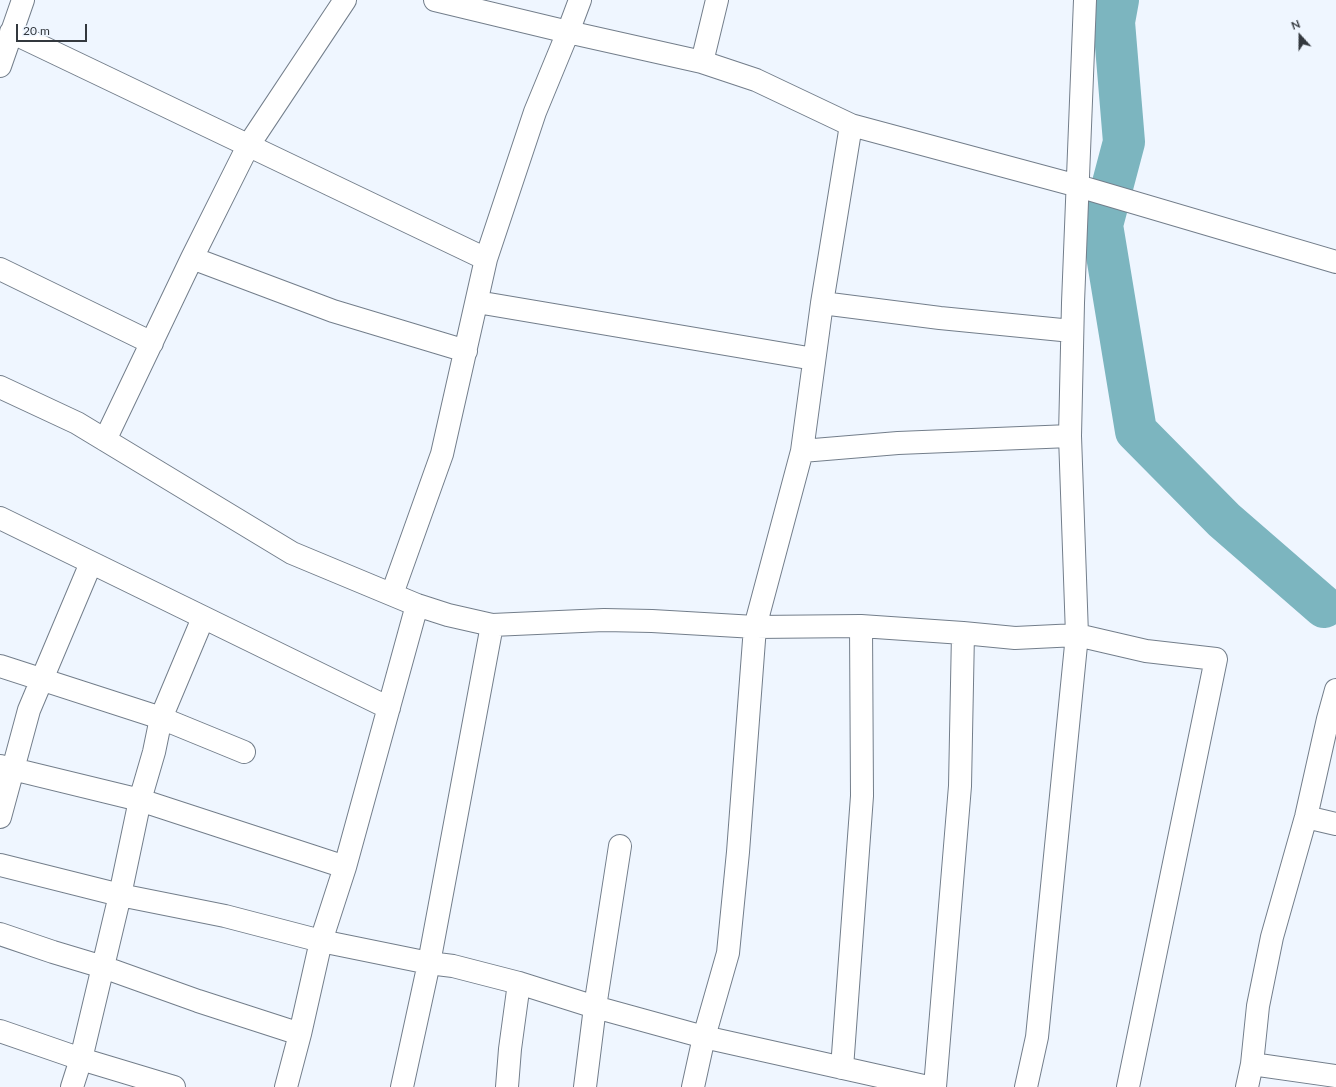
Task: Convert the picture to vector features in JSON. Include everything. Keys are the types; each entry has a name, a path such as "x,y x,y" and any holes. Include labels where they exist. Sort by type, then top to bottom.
{"street":[{"path":"0,66 23,0"},
{"path":"105,440 192,258 248,146 345,0"},
{"path":"435,0 702,62 756,80 852,125 1078,186 1336,262"},
{"path":"392,594 442,454 486,259 498,228 535,112 580,0"},
{"path":"702,62 717,0"},
{"path":"1026,1087 1037,1037 1077,635 1070,436 1072,331 1085,0"},
{"path":"11,32 486,259"},
{"path":"693,1087 704,1037 728,953 738,852 755,627 802,451 822,303 852,125"},
{"path":"192,258 333,311 466,351"},
{"path":"0,269 152,343"},
{"path":"477,302 814,359"},
{"path":"822,303 940,318 1072,331"},
{"path":"0,387 77,423 292,553 418,605 448,615 492,625 604,620 652,621 755,627 861,626 1015,638 1077,635 1146,651 1216,659 1128,1087"},
{"path":"802,451 898,443 1070,436"},
{"path":"0,518 389,708"},
{"path":"0,817 6,768 91,562"},
{"path":"286,1087 300,1034 321,941 344,867 418,605"},
{"path":"72,1087 81,1059 120,895 140,800 154,752 161,718 203,618"},
{"path":"402,1087 429,963 492,625"},
{"path":"842,1068 862,796 861,626"},
{"path":"935,1087 960,786 963,633"},
{"path":"0,666 161,718 244,752"},
{"path":"1247,1087 1252,1064 1258,1006 1272,937 1332,720 1336,690"},
{"path":"6,768 140,800 344,867"},
{"path":"1306,817 1336,824"},
{"path":"585,1087 595,1007 620,846"},
{"path":"0,866 120,895 225,916 321,941 429,963 453,966 519,983 595,1007 704,1037 842,1068 865,1080 928,1087"},
{"path":"0,934 103,967 198,1001 300,1034"},
{"path":"507,1087 510,1049 519,983"},
{"path":"0,1031 81,1059 174,1087"},
{"path":"1252,1064 1336,1076"}],"waterway":[{"path":"1118,0 1114,22 1124,142 1102,225 1136,431 1224,520 1324,607"}]}
